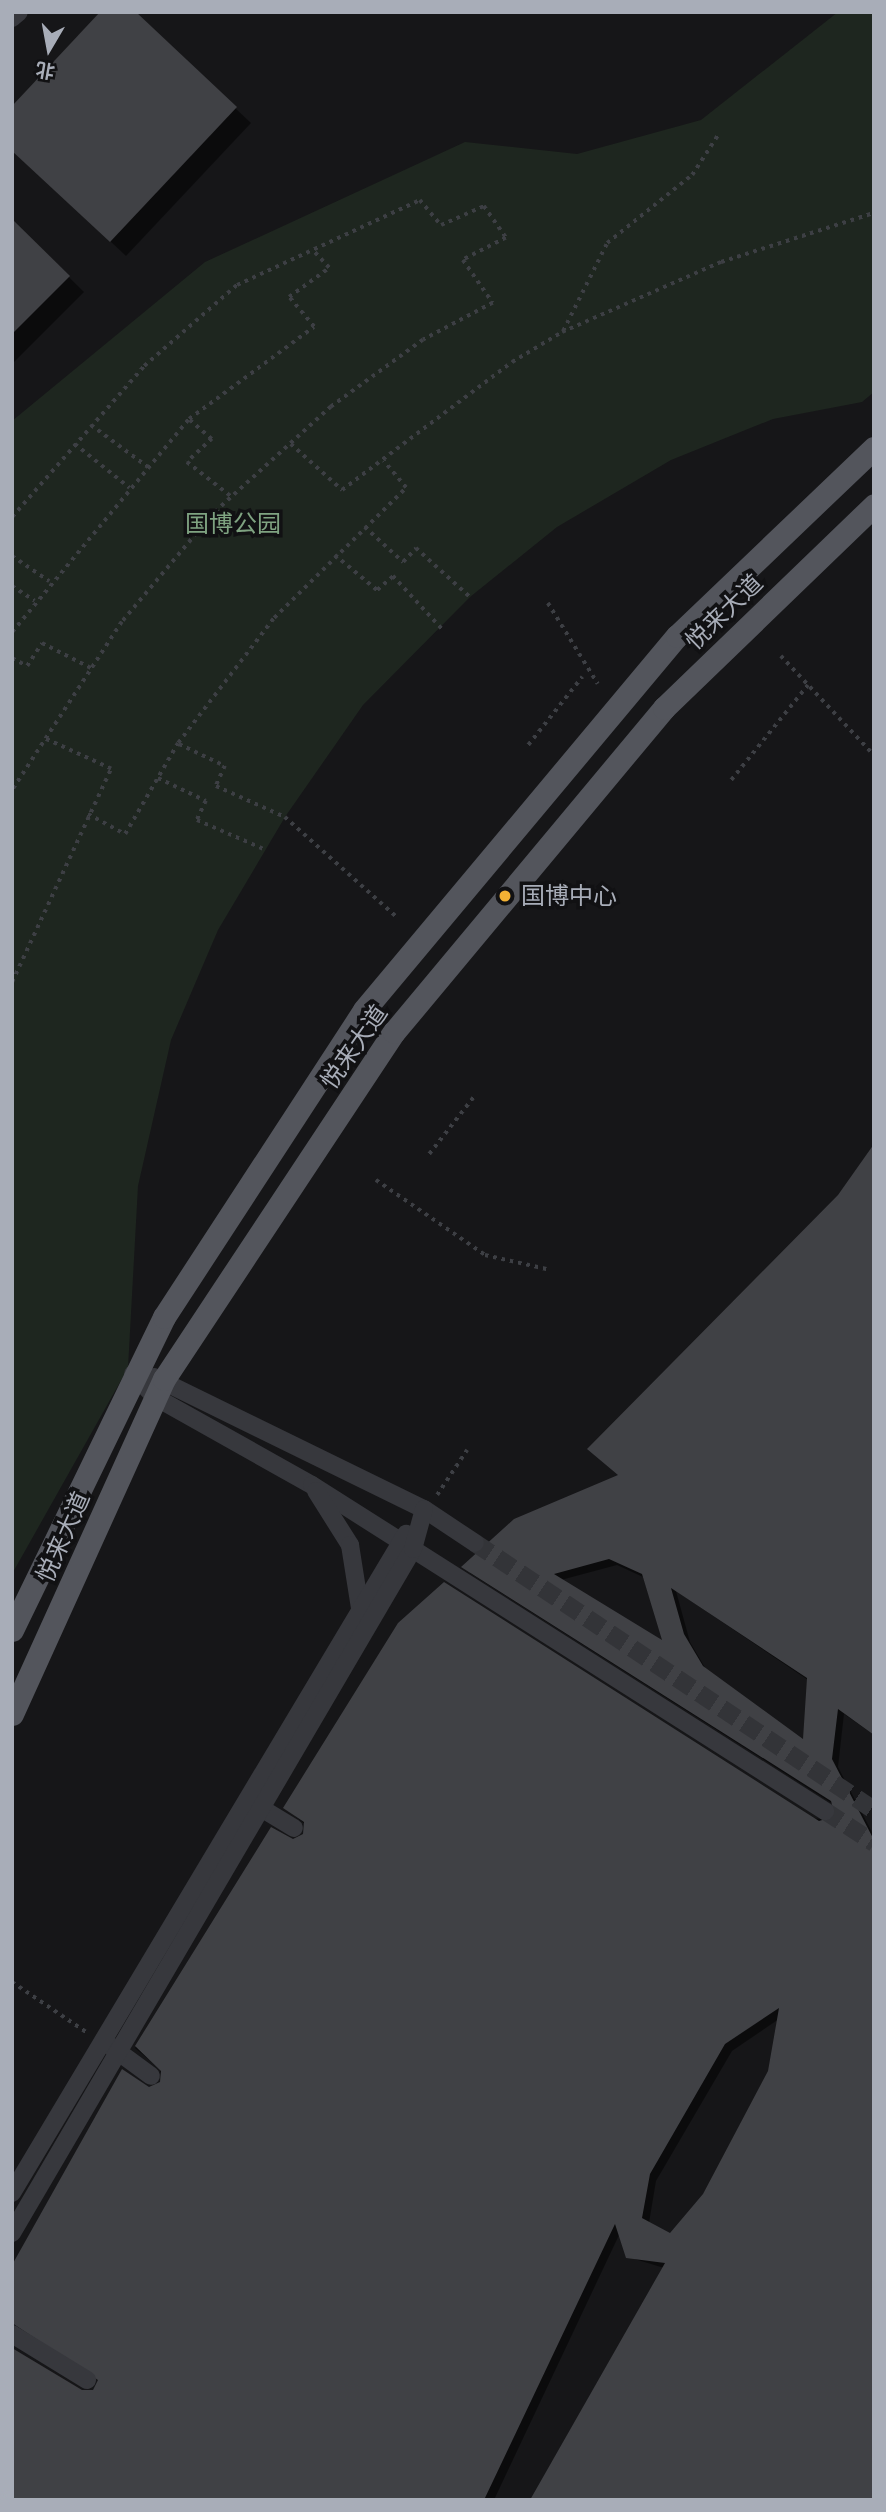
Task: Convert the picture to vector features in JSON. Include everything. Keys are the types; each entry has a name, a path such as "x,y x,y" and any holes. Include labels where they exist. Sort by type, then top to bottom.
{"main road":[{"name":"悦来大道","path":"12,1630 133,1374 364,1010 670,645 874,448"},
{"name":"悦来大道","path":"12,1714 160,1388 394,1032 589,792 688,683 874,505"}],"street":[{"path":"12,18 19,12"},
{"path":"133,1374 424,1509 475,1543"},
{"path":"160,1388 825,1811"},
{"path":"312,1485 350,1545 360,1608"},
{"path":"12,2193 100,2038 253,1803 407,1545 424,1509"},
{"path":"12,2233 117,2051 360,1608 407,1545"},
{"path":"253,1803 294,1828"},
{"path":"100,2038 151,2076"},
{"path":"12,2334 87,2380"}],"path":[{"path":"562,332 607,243 692,175 718,135"},
{"path":"12,517 144,366 237,285 420,200 441,225 484,206 506,238 463,260 493,303 423,340 290,444 232,497 122,622 43,738 12,790"},
{"path":"290,444 342,490 512,362 562,332 722,262 874,213"},
{"path":"12,632 49,581 189,419 314,327 289,297 329,268 312,250"},
{"path":"189,419 212,439 187,462 232,497"},
{"path":"92,425 148,467"},
{"path":"75,444 130,488"},
{"path":"88,814 124,834 178,743 274,618 334,555 406,488 382,461"},
{"path":"365,527 403,562 416,548 470,597"},
{"path":"334,555 377,590 393,576 442,629"},
{"path":"12,556 49,581"},
{"path":"12,586 35,601"},
{"path":"548,603 597,684"},
{"path":"12,658 27,666 42,643 91,668"},
{"path":"781,656 874,755"},
{"path":"528,745 582,677"},
{"path":"732,780 808,685"},
{"path":"12,982 111,769 43,738"},
{"path":"178,743 225,766 216,786 285,817 397,917"},
{"path":"158,778 206,800 197,820 266,850"},
{"path":"429,1154 476,1094"},
{"path":"376,1180 485,1255 546,1269"},
{"path":"437,1495 467,1450"},
{"path":"12,1982 100,2038"}],"green space":[{"name":"国博公园","path":"838,12 874,12 874,392 862,402 773,419 671,460 557,527 470,597 363,705 285,817 218,930 171,1040 138,1186 128,1368 12,1574 12,421 205,262 465,142 577,154 701,120"}],"building":[{"path":"100,12 136,12 237,107 110,242 12,151 12,106"},
{"path":"12,219 70,276 12,334"},
{"path":"874,1144 874,1735 838,1709 832,1759 874,1840 874,2500 530,2500 665,2263 626,2258 615,2224 484,2500 12,2500 12,2348 82,2390 93,2390 98,2380 12,2323 12,2265 122,2069 149,2087 160,2082 161,2071 135,2046 271,1827 293,1839 303,1834 304,1822 283,1808 398,1623 444,1582 819,1821 835,1816 831,1801 461,1567 514,1519 618,1475 587,1449 838,1195","holes":["609,1559 642,1574 662,1640 554,1574","671,1588 807,1678 803,1739 703,1666 684,1634","779,2008 768,2071 703,2194 670,2233 642,2218 650,2174 725,2044"]}],"tunnel":[{"path":"475,1543 874,1810"},
{"path":"825,1811 874,1843"}],"place":[{"name":"国博中心","path":"505,896"}]}
